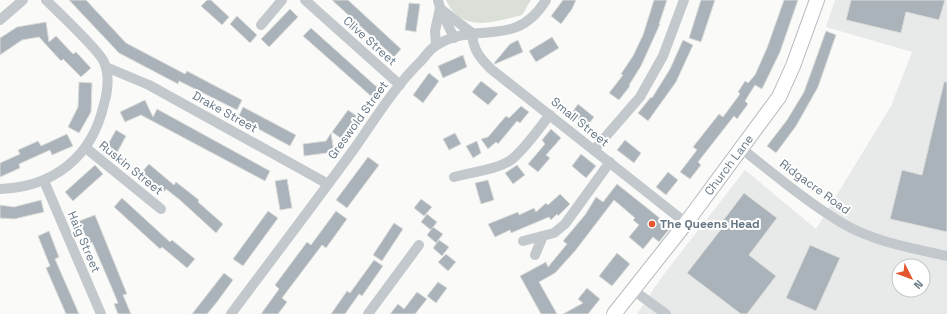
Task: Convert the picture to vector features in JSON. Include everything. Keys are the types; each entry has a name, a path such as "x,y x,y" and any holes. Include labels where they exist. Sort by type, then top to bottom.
{"main road":[{"name":"Church Lane","path":"614,314 742,149 778,97 793,66 817,0"}],"street":[{"path":"0,20 23,0"},
{"name":"Ruskin Street","path":"0,189 15,188 44,181 59,173 86,148 100,124 108,88 104,60 46,0"},
{"path":"262,25 282,0"},
{"name":"Clive Street","path":"306,0 400,85"},
{"name":"Greswold Street","path":"231,314 400,85 436,46 454,38 472,33 505,32 519,28 533,17 546,0"},
{"path":"594,150 640,97 663,56 684,0"},
{"path":"439,4 472,33"},
{"path":"439,4 454,38"},
{"path":"436,46 435,31 439,4"},
{"name":"Small Street","path":"472,33 472,45 479,57 491,69 550,114 686,223"},
{"name":"Drake Street","path":"106,67 149,85 328,184"},
{"path":"454,177 496,166 510,160 550,114"},
{"name":"Ruskin Street","path":"86,148 161,209"},
{"name":"Ridgacre Road","path":"742,149 843,224 882,241 947,256"},
{"path":"523,240 554,232 565,224 610,162"},
{"name":"Haig Street","path":"44,181 101,314"},
{"path":"534,255 543,236"},
{"path":"368,314 419,245"},
{"path":"633,290 666,314"}],"shaded area":[{"path":"446,0 531,0 522,15 480,23 470,22 461,18 453,11"},
{"path":"835,0 947,0 947,314 637,314 661,278 745,170 816,229 891,106 912,52 826,27"}],"building":[{"path":"69,0 86,0 126,43 185,74 187,71 242,100 237,110 179,81 178,84 119,53"},
{"path":"207,0 211,0 229,17 222,25 201,6"},
{"path":"332,0 348,0 401,49 394,57"},
{"path":"563,0 576,0 572,9 561,24 551,16"},
{"path":"654,0 667,0 660,24 641,66 629,85 630,86 619,100 609,93 623,75 621,74 633,56 643,35"},
{"path":"701,0 715,0 701,42 689,38"},
{"path":"784,0 798,0 780,52 762,89 755,85 745,101 748,104 737,119 734,116 698,162 701,165 690,179 680,172 697,150 693,147 719,114 723,117 740,94 738,92 745,81 748,83 755,75 767,48"},
{"path":"851,0 945,0 939,20 906,12 901,33 846,20"},
{"path":"409,3 420,4 416,32 405,30"},
{"path":"290,9 298,17 269,47 261,39"},
{"path":"237,16 257,35 250,43 230,24"},
{"path":"46,22 49,42 56,36 73,54 76,52 91,68 81,77 63,59 61,61 39,37 22,40 0,55 0,38 17,27"},
{"path":"311,28 379,89 372,97 303,36"},
{"path":"826,31 836,35 818,87 796,126 776,153 767,146 787,120 804,92"},
{"path":"552,37 559,48 536,62 529,51"},
{"path":"518,40 523,52 495,64 494,63 510,44"},
{"path":"683,40 693,45 676,82 648,121 638,113 651,97 652,98 670,69"},
{"path":"463,55 467,67 443,78 438,66"},
{"path":"429,73 439,81 423,103 413,95"},
{"path":"481,81 498,94 488,105 472,92"},
{"path":"79,82 92,83 91,112 79,133 68,127 78,107"},
{"path":"944,82 947,82 947,232 890,219 902,170 922,175"},
{"path":"145,100 153,117 157,109 270,171 265,181 141,115 125,122 120,112"},
{"path":"578,104 594,117 587,126 571,114"},
{"path":"521,106 529,112 520,123 517,121 498,144 496,142 488,149 481,139 488,137 506,116 509,118"},
{"path":"243,107 296,135 290,146 238,118"},
{"path":"348,110 358,117 342,139 332,132"},
{"path":"551,129 561,138 546,155 550,158 538,172 528,164 545,144 542,140"},
{"path":"116,130 126,136 113,160 103,153"},
{"path":"331,133 334,152 304,156 303,144 326,141"},
{"path":"455,133 461,144 449,150 443,139"},
{"path":"67,134 73,146 52,155 50,150 19,164 20,168 0,177 0,163 20,154 18,150 38,141 41,146"},
{"path":"625,140 641,153 634,163 617,150"},
{"path":"477,141 481,153 473,158 466,146"},
{"path":"581,154 596,166 586,178 572,166"},
{"path":"368,157 379,165 347,208 336,200"},
{"path":"149,164 174,185 176,182 199,200 198,202 223,224 216,233 180,200 166,189 164,192 141,173"},
{"path":"95,165 103,174 73,201 65,192"},
{"path":"517,165 525,175 513,184 505,173"},
{"path":"668,172 678,180 666,195 656,187"},
{"path":"287,179 292,208 280,210 275,181"},
{"path":"488,180 494,200 481,204 475,183"},
{"path":"617,184 671,227 659,242 653,237 643,249 629,237 639,225 633,220 635,218 614,200 575,251 555,273 539,282 557,314 541,314 520,276 546,262 548,267 567,244 563,241 585,215 596,197 603,202"},
{"path":"744,193 777,218 749,255 776,276 747,314 741,314 687,273 722,228 719,226"},
{"path":"560,194 570,204 558,216 557,214 551,220 549,217 511,233 510,230 495,237 488,224 518,212 519,215 534,208 536,212 546,203 548,205"},
{"path":"122,198 170,242 172,240 195,259 187,268 162,247 160,249 114,207"},
{"path":"421,199 432,207 424,216 414,208"},
{"path":"41,200 44,212 14,219 0,218 0,205 14,207"},
{"path":"268,211 278,218 243,266 233,259"},
{"path":"336,211 347,219 326,248 322,245 282,298 287,302 278,314 261,314 279,289 275,285 307,242 311,245"},
{"path":"427,214 437,222 431,230 421,222"},
{"path":"95,215 127,294 123,295 131,314 118,314 114,304 118,303 111,286 92,242 89,244 79,221"},
{"path":"394,223 403,229 382,261 373,255"},
{"path":"433,227 443,234 436,243 427,235"},
{"path":"49,231 59,257 55,259 79,314 66,314 46,268 50,266 38,236"},
{"path":"439,240 449,247 442,256 433,248"},
{"path":"810,245 840,258 816,311 786,298"},
{"path":"617,253 630,264 612,286 599,276"},
{"path":"446,254 456,262 448,271 438,262"},
{"path":"374,260 383,266 362,296 359,294 345,314 331,314 347,291 350,293"},
{"path":"224,273 233,280 217,302 207,314 192,314"},
{"path":"438,282 447,288 436,303 427,296"},
{"path":"587,288 600,299 588,314 563,314 583,303 578,299"},
{"path":"417,292 427,299 415,314 390,314 398,304 404,309"}],"place":[{"name":"The Queens Head","path":"652,224"}]}
